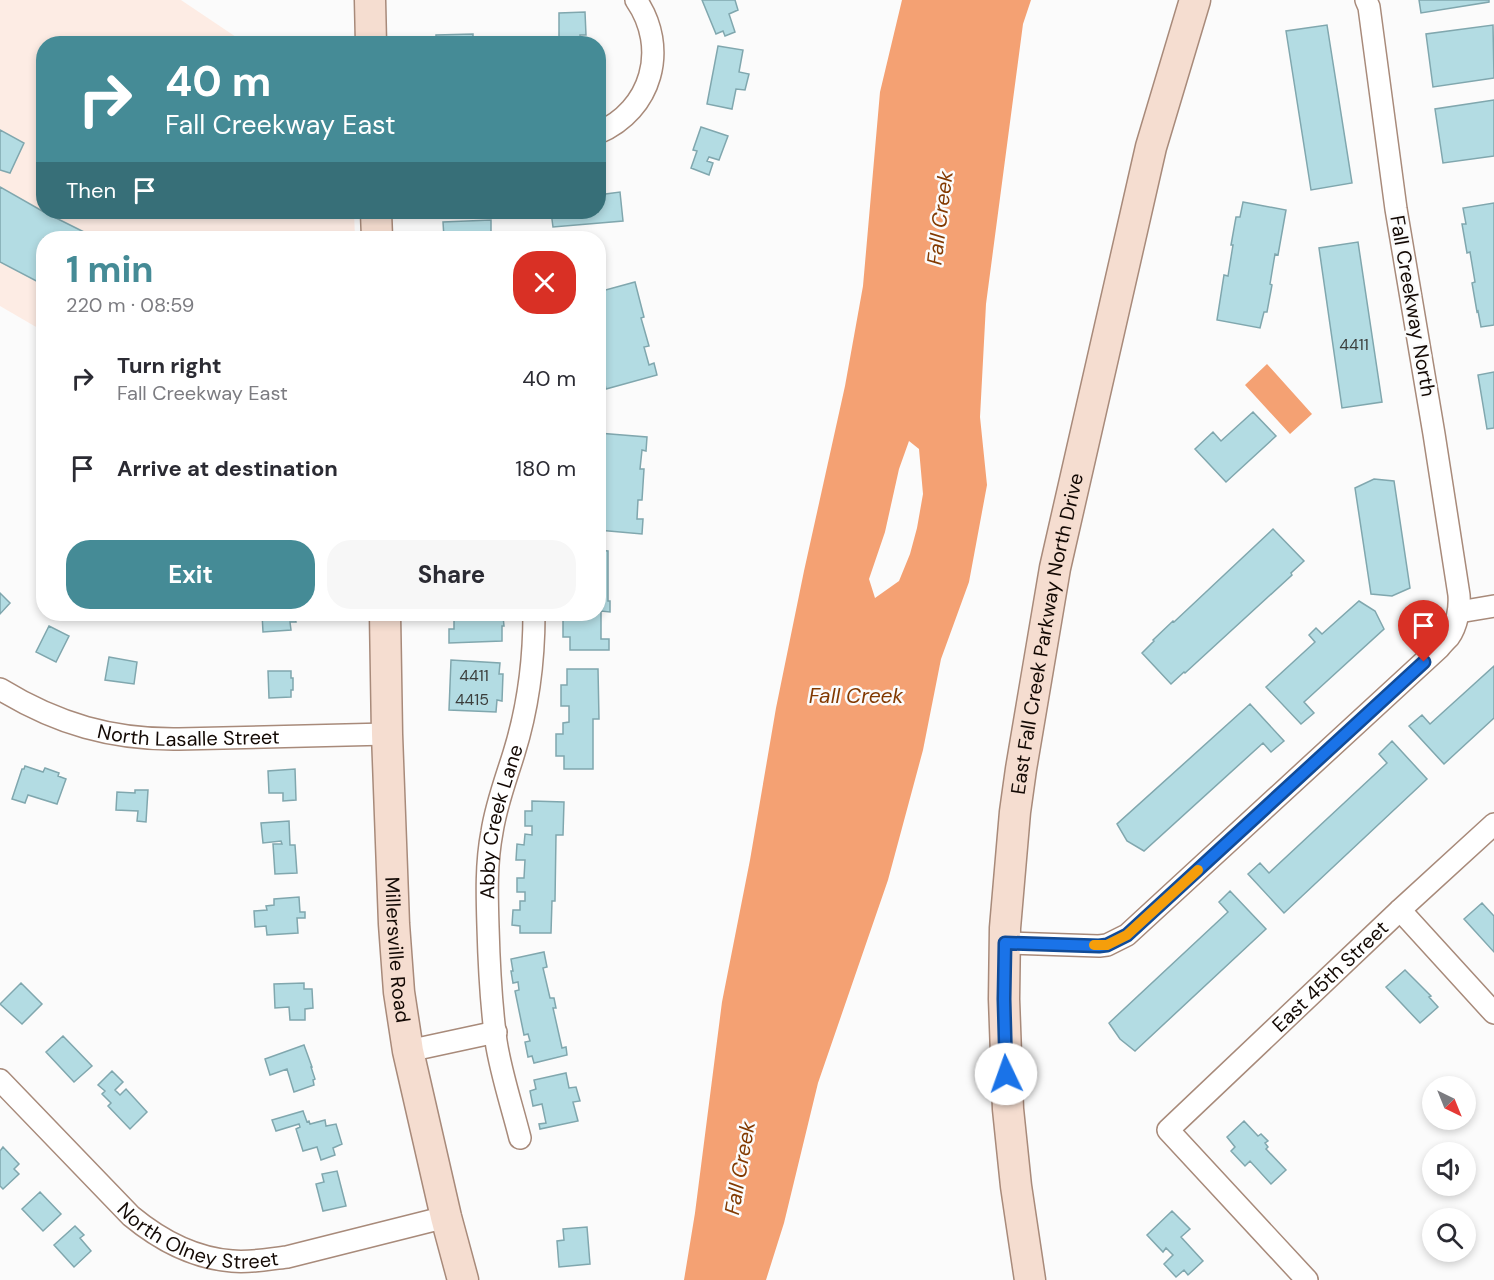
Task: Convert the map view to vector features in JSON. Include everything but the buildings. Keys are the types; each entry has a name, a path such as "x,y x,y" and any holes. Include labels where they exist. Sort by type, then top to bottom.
{"main road":[{"path":"370,0 371,36"},
{"name":"East Fall Creek Parkway North Drive","path":"1030,1280 1016,1186 1008,1109 1004,999 1005,943 1014,823 1055,568 1151,147 1195,0"},
{"name":"Millersville Road","path":"385,621 394,924 399,992 408,1051 446,1217 463,1280"}],"street":[{"path":"606,129 629,113 649,81 653,53 651,34 646,16 636,0"},
{"name":"Fall Creekway North","path":"1366,0 1369,7 1396,209 1459,595 1458,612"},
{"path":"1005,943 1099,946 1107,945 1127,935 1439,648 1451,633 1458,612 1494,606"},
{"name":"Abby Creek Lane","path":"520,1138 505,1082 496,1032 489,976 487,891 489,852 497,806 524,714 531,666 534,621"},
{"name":"North Lasalle Street","path":"0,689 52,716 88,729 134,738 387,734"},
{"name":"East 45th Street","path":"1307,1280 1168,1130 1494,824"},
{"path":"1400,910 1494,1013"},
{"path":"408,1051 496,1032"},
{"name":"North Olney Street","path":"0,1080 131,1216 153,1233 195,1254 231,1261 268,1260 446,1217"}],"shaded area":[{"path":"0,0 181,0 235,36 36,36 36,219 354,219 355,231 36,231 36,327 0,306"}],"water":[{"name":"Fall Creek","path":"902,0 1031,0 1023,24 986,304 980,417 987,485 969,582 941,659 923,750 888,880 818,1083 784,1223 766,1280 684,1280 695,1213 722,1002 750,860 776,708 845,386 863,286 880,92","holes":["909,441 919,449 923,494 910,554 899,581 875,598 869,579 885,532 899,469"]},
{"path":"1267,364 1312,414 1290,434 1245,385"}],"slow traffic":[{"path":"1094,945 1107,945 1127,935 1198,870"}],"route":[{"path":"1006,1074 1005,943 1099,946 1107,945 1127,935 1424,662"}]}
